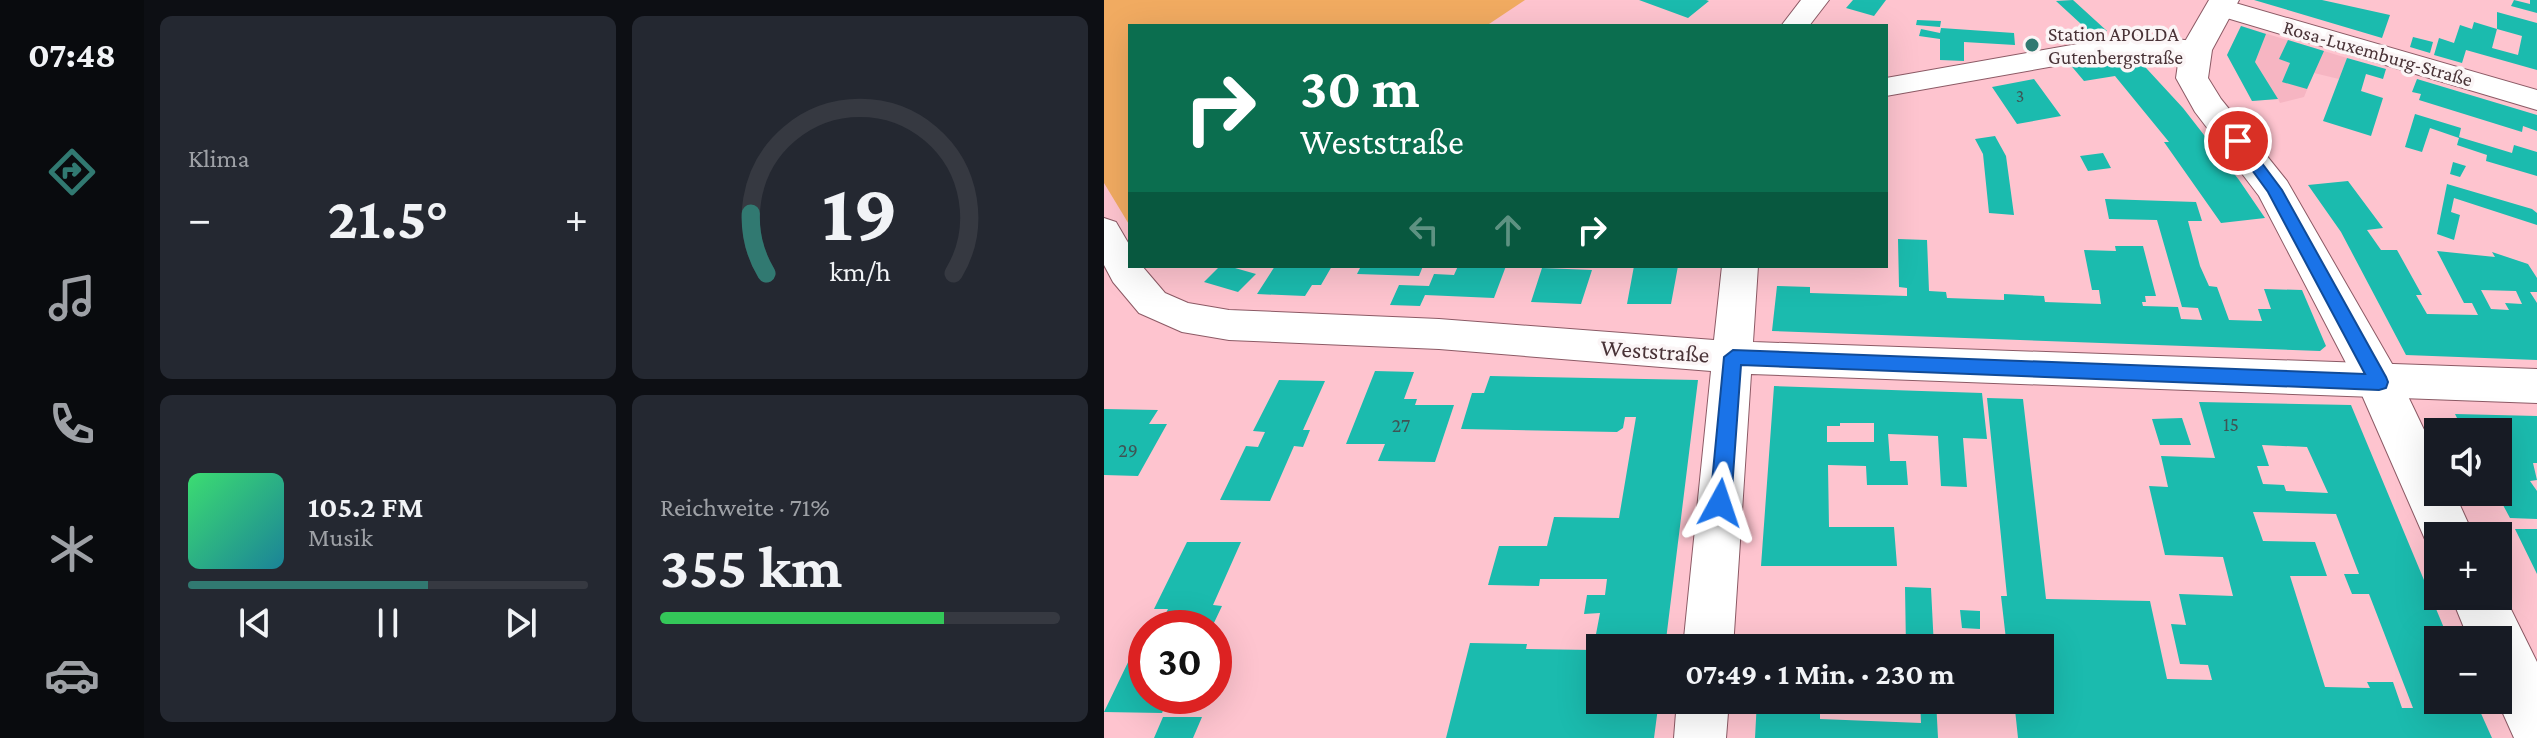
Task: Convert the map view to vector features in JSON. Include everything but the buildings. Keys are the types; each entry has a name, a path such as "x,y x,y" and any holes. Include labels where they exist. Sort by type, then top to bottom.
{"street":[{"path":"1797,24 1815,0"},
{"path":"2222,4 2196,50 2192,78 2207,104 2274,190 2379,382 2443,522"},
{"name":"Rosa-Luxemburg-Straße","path":"2222,4 2537,100"},
{"path":"1888,87 2128,44 2196,50"},
{"name":"Weststraße","path":"1104,231 1136,287 1152,303 1182,317 1229,325 1439,334 1733,357 2537,386"},
{"path":"1709,634 1740,268"},
{"path":"2512,670 2537,723"},
{"path":"1700,738 1702,714"}],"shaded area":[{"path":"1104,0 1525,0 1489,24 1128,24 1128,223 1104,183"},
{"path":"2241,26 2347,58 2339,79 2314,73 2304,97 2280,103 2278,99 2252,101 2227,55"}],"place":[{"name":"Station APOLDA Gutenbergstraße","path":"2032,45"}],"route":[{"path":"1720,503 1733,357 2379,382 2274,190 2238,141"}]}
